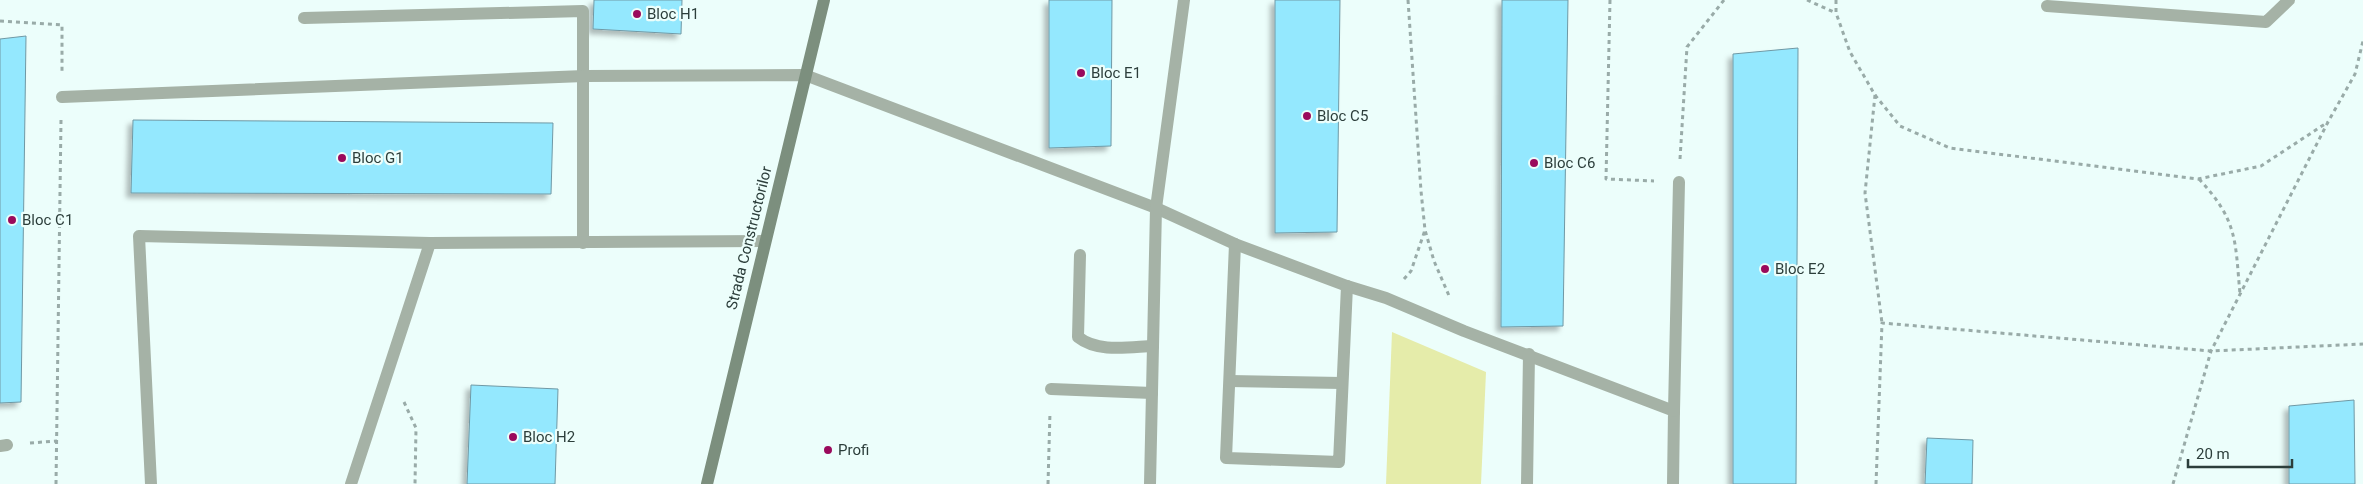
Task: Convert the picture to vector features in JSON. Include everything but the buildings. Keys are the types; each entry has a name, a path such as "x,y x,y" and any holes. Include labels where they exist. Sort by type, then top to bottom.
{"street":[{"name":"Strada Constructorilor","path":"707,484 764,241 824,0"}],"lane":[{"path":"1150,484 1156,208 1184,0"},
{"path":"2047,6 2266,22 2289,0"},
{"path":"304,18 583,11 583,243"},
{"path":"62,96 584,76 805,75 1156,208 1235,244 1347,286 1386,298 1464,331 1529,354 1674,411"},
{"path":"1673,484 1679,182"},
{"path":"151,484 139,236 430,243 764,241"},
{"path":"351,484 390,370 430,243"},
{"path":"1235,244 1226,458 1339,462 1347,286"},
{"path":"1080,255 1078,337 1086,344 1103,347 1153,346"},
{"path":"1527,484 1529,354"},
{"path":"1230,381 1342,383"},
{"path":"1051,389 1152,393"}],"path":[{"path":"1408,0 1420,191 1425,230 1434,261 1464,331"},
{"path":"1610,0 1606,179 1679,182 1687,47 1724,0"},
{"path":"1807,0 1836,13"},
{"path":"1836,0 1836,13 1850,52 1876,95 1900,126 1950,148 2198,179 2261,166 2328,122"},
{"path":"0,21 62,24 56,484"},
{"path":"2173,484 2211,351 2328,122 2355,74 2363,41"},
{"path":"1876,95 1866,193 1882,323 1876,484"},
{"path":"2198,179 2219,200 2234,232 2240,295"},
{"path":"1386,298 1411,271 1425,230"},
{"path":"1882,323 2211,351 2363,344"},
{"path":"390,370 416,428 415,484"},
{"path":"1048,484 1051,389"}],"green space":[{"path":"1392,332 1486,372 1481,484 1386,484"}],"place":[{"name":"Bloc H1","path":"637,14"},
{"name":"Bloc E1","path":"1081,73"},
{"name":"Bloc C5","path":"1307,116"},
{"name":"Bloc G1","path":"342,158"},
{"name":"Bloc C6","path":"1534,163"},
{"name":"Bloc C1","path":"12,220"},
{"name":"Bloc E2","path":"1765,269"},
{"name":"Bloc H2","path":"513,437"},
{"name":"Profi","path":"828,450"}]}
